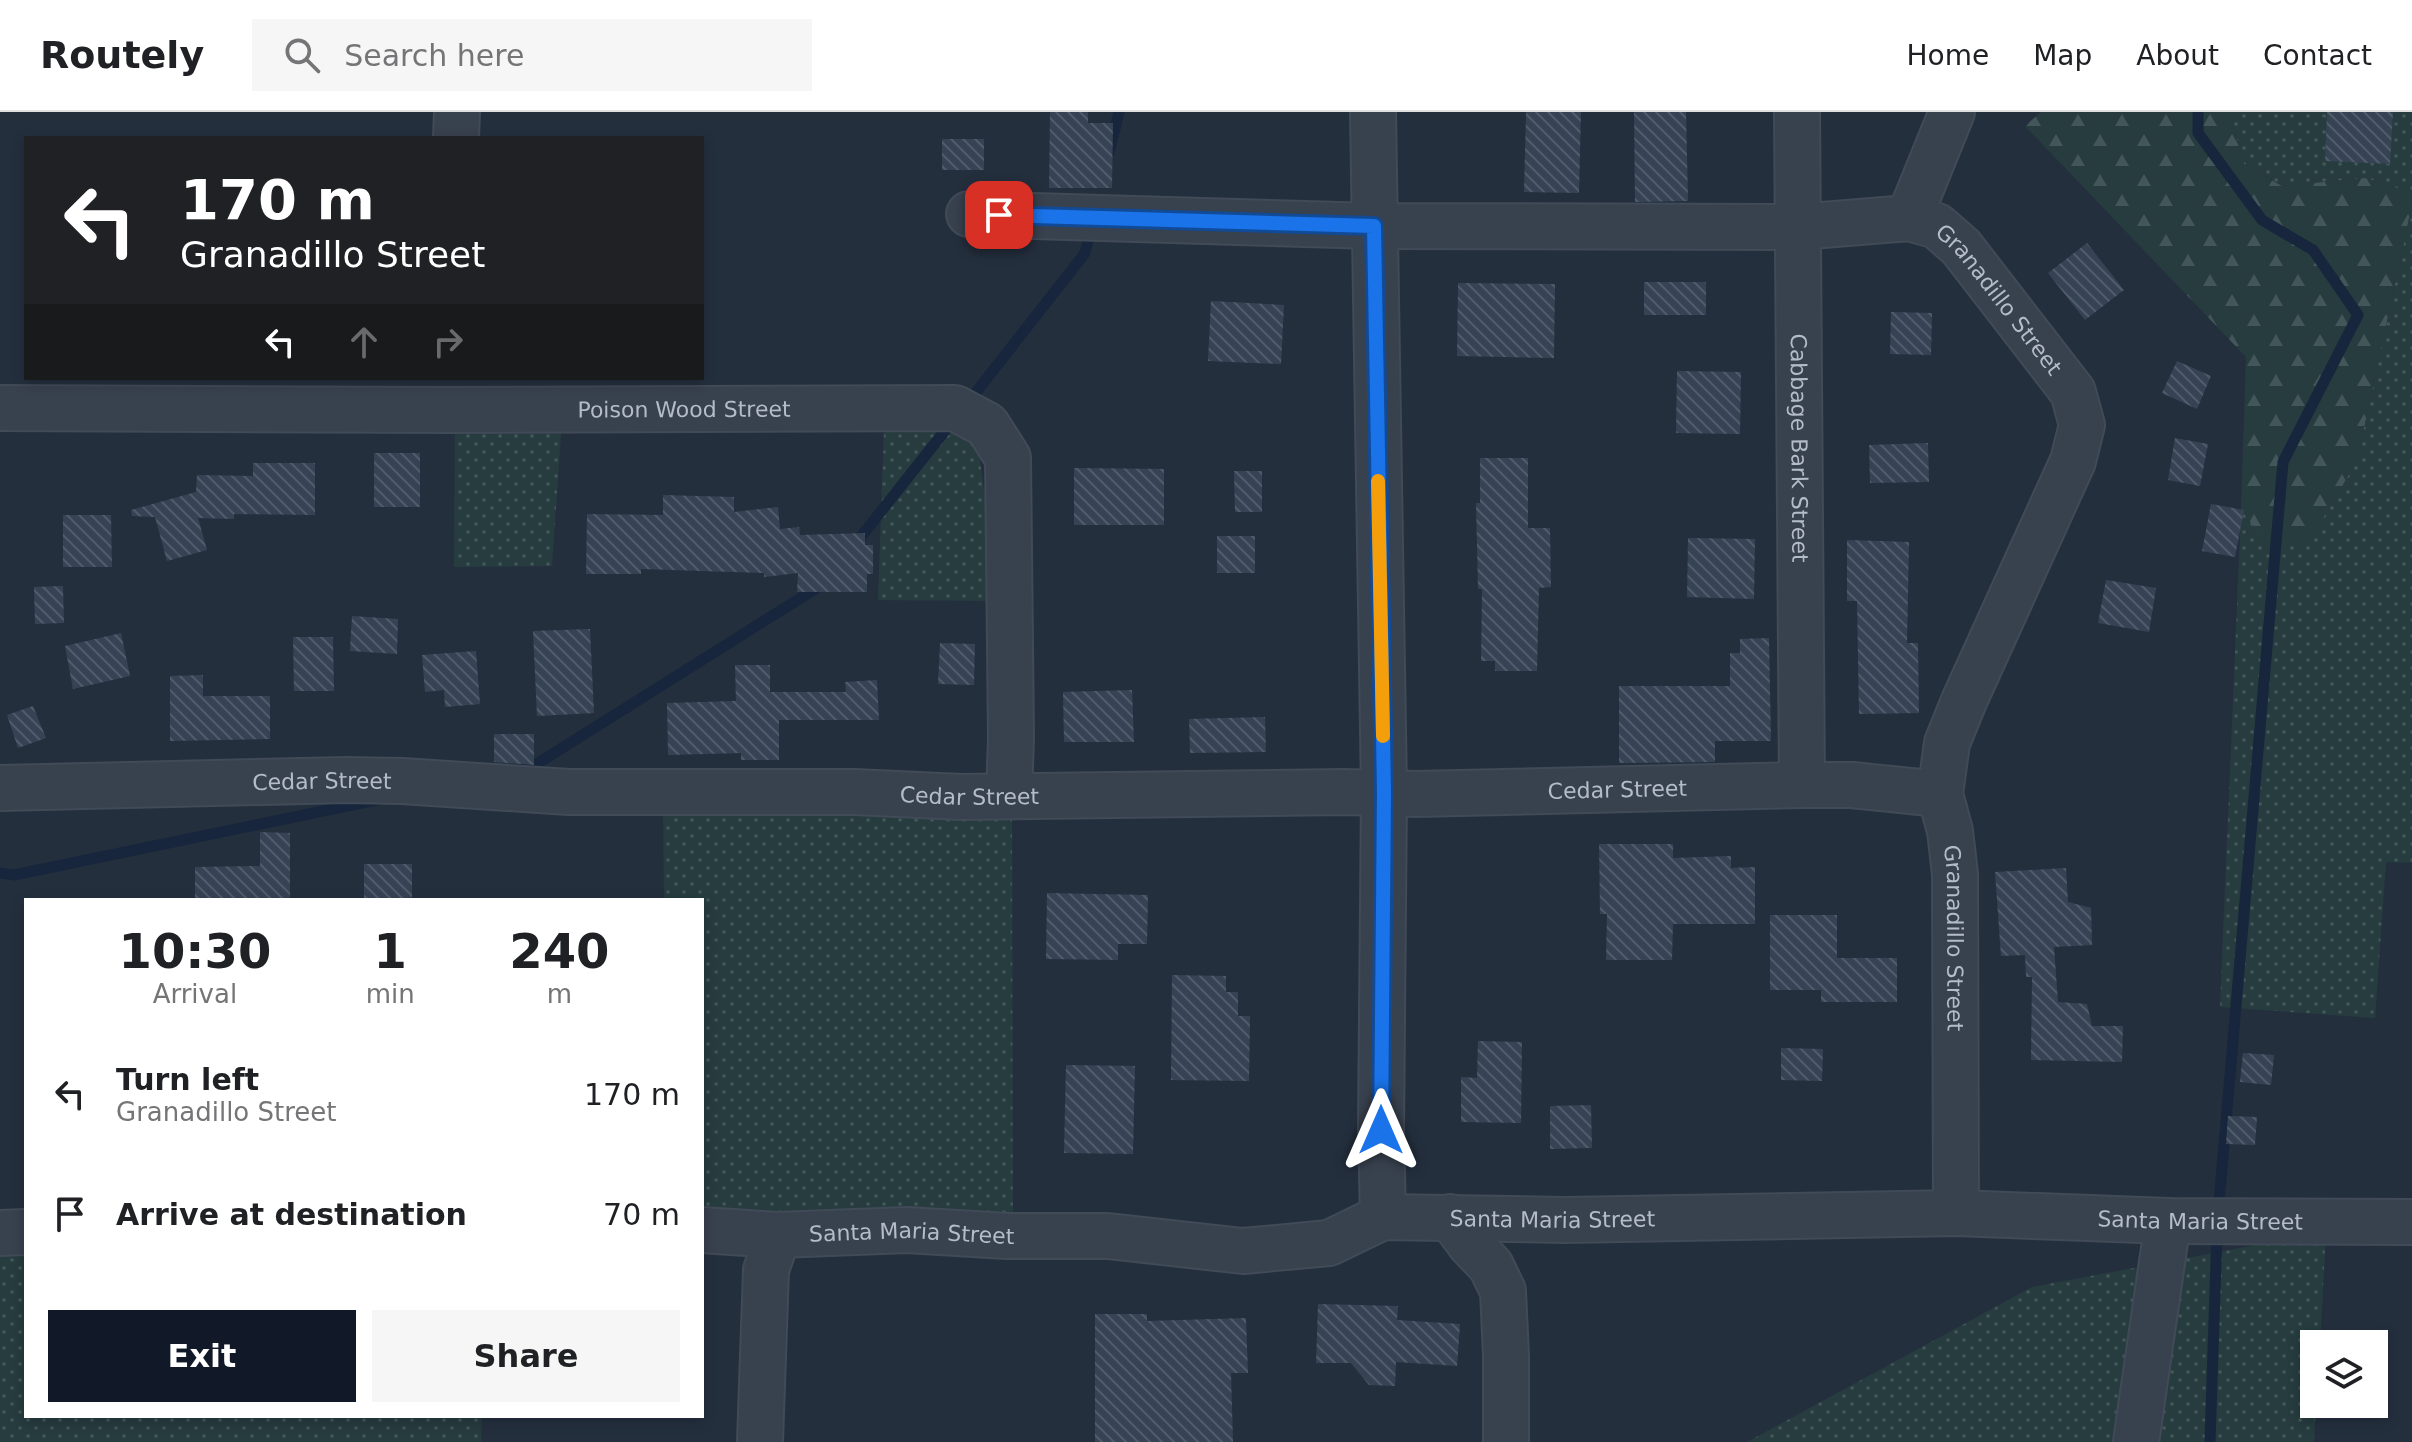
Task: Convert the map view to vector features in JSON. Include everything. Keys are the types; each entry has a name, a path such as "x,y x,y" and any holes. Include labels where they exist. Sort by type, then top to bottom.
{"street":[{"path":"456,136 457,112"},
{"path":"1373,112 1384,792 1383,1217"},
{"name":"Cabbage Bark Street","path":"1797,112 1802,785"},
{"path":"1909,218 1952,112"},
{"name":"Granadillo Street","path":"969,214 1374,226 1798,227 1909,218 1937,226 1961,247 2073,392 2082,425 2073,461 1947,743 1940,794 1950,831 1955,874 1956,1213"},
{"name":"Poison Wood Street","path":"0,408 448,394 955,408 987,425 1008,458 1009,796"},
{"name":"Cedar Street","path":"0,788 346,780 569,792 854,792 1009,796 1416,794 1802,785 1852,785 1940,794"},
{"name":"Santa Maria Street","path":"704,1230 778,1235 907,1230 1007,1236 1108,1236 1243,1251 1329,1243 1383,1217 1566,1220 1956,1213 2168,1221 2412,1222"},
{"path":"1450,1217 1491,1266 1503,1291 1506,1442"},
{"path":"2136,1442 2168,1221"},
{"path":"0,1233 24,1232"},
{"path":"760,1442 766,1270 778,1235"}],"green space":[{"path":"2041,112 2229,112 2244,164 2282,186 2366,178 2412,193 2357,461 2309,542 2266,542 2241,510 2246,357 2025,126"},
{"path":"2229,112 2412,112 2412,193 2366,178 2283,186 2244,164"},
{"path":"2412,204 2412,863 2386,862 2375,1018 2220,1007 2241,510 2357,461"},
{"path":"562,420 552,566 454,567 455,423"},
{"path":"884,430 976,431 999,601 878,600"},
{"path":"663,805 1012,813 1013,1220 830,1214 704,1214 704,898 664,898"},
{"path":"2326,1232 2321,1330 2300,1330 2300,1418 2315,1418 2314,1442 1747,1442 2032,1287"},
{"path":"0,1242 24,1245 24,1418 482,1418 481,1442 0,1442"}],"building":[{"path":"1050,112 1088,112 1088,123 1113,123 1112,188 1049,188"},
{"path":"1526,112 1581,112 1579,193 1524,192"},
{"path":"1634,112 1686,112 1688,201 1635,202"},
{"path":"2327,112 2393,112 2390,164 2325,161"},
{"path":"942,139 984,139 984,170 942,170"},
{"path":"2087,243 2124,290 2085,320 2048,273"},
{"path":"1644,282 1706,282 1706,315 1644,315"},
{"path":"1458,283 1555,284 1554,358 1457,356"},
{"path":"1211,301 1284,305 1281,364 1208,361"},
{"path":"1891,312 1932,313 1931,355 1890,354"},
{"path":"2177,361 2211,376 2197,409 2162,393"},
{"path":"1677,371 1741,372 1740,434 1676,433"},
{"path":"2175,438 2208,444 2200,486 2168,480"},
{"path":"1928,443 1929,482 1870,483 1869,445"},
{"path":"374,453 420,453 420,507 374,507"},
{"path":"1480,458 1528,458 1528,528 1550,528 1551,587 1539,588 1537,671 1495,671 1495,661 1481,661 1482,589 1478,589 1476,503 1480,503"},
{"path":"253,463 315,463 315,515 234,514 234,519 198,518 207,550 167,561 155,517 132,516 131,510 196,492 197,475 253,476"},
{"path":"1074,468 1164,469 1164,525 1074,525"},
{"path":"1234,471 1262,471 1262,512 1235,512"},
{"path":"663,495 734,497 734,512 778,507 780,529 799,527 800,535 865,533 865,545 873,545 873,574 867,574 867,592 797,592 798,573 764,577 764,573 641,569 641,574 586,574 587,514 663,515"},
{"path":"2211,504 2244,510 2235,557 2202,551"},
{"path":"63,515 111,515 112,567 63,567"},
{"path":"1217,536 1255,536 1255,573 1217,573"},
{"path":"1688,538 1755,539 1754,599 1687,597"},
{"path":"1847,540 1909,542 1907,643 1918,643 1919,713 1859,714 1857,601 1847,601"},
{"path":"2106,580 2156,588 2149,632 2098,623"},
{"path":"63,586 64,623 35,624 34,587"},
{"path":"352,616 398,619 397,654 350,651"},
{"path":"590,629 594,713 537,716 533,631"},
{"path":"121,633 130,676 73,689 65,646"},
{"path":"293,637 333,637 334,691 294,691"},
{"path":"1769,638 1771,741 1715,741 1715,762 1619,763 1619,686 1730,686 1730,653 1740,653 1740,639"},
{"path":"940,643 975,644 974,685 938,684"},
{"path":"476,651 480,704 445,707 444,690 425,692 422,655"},
{"path":"735,665 770,665 770,692 846,692 845,682 877,680 879,720 779,720 779,760 741,760 741,753 668,755 667,703 736,701"},
{"path":"203,675 203,696 270,696 270,739 170,741 170,676"},
{"path":"1132,690 1134,742 1064,742 1063,692"},
{"path":"33,706 46,738 18,748 7,715"},
{"path":"1265,717 1266,752 1190,753 1189,719"},
{"path":"494,734 534,734 534,765 494,762"},
{"path":"260,832 290,833 290,898 195,898 195,867 260,866"},
{"path":"1599,844 1673,844 1673,858 1731,856 1731,868 1755,867 1755,924 1673,924 1672,960 1606,960 1607,914 1600,914"},
{"path":"364,864 412,864 412,898 364,898"},
{"path":"2066,868 2068,902 2091,908 2092,945 2054,947 2058,1002 2087,1004 2092,1026 2123,1026 2122,1062 2031,1060 2032,977 2026,977 2025,955 2001,956 1995,872"},
{"path":"1047,893 1148,895 1147,944 1118,944 1118,960 1046,959"},
{"path":"1770,915 1837,915 1837,958 1897,958 1897,1002 1821,1002 1821,990 1770,990"},
{"path":"1172,975 1226,976 1226,992 1238,992 1238,1016 1250,1016 1249,1081 1171,1080"},
{"path":"1478,1041 1522,1042 1521,1123 1461,1122 1461,1077 1477,1078"},
{"path":"1781,1048 1823,1049 1822,1081 1781,1080"},
{"path":"2243,1053 2274,1055 2271,1085 2240,1082"},
{"path":"1066,1065 1135,1066 1133,1154 1064,1153"},
{"path":"1591,1105 1592,1148 1550,1149 1550,1106"},
{"path":"2228,1116 2257,1117 2255,1145 2226,1144"},
{"path":"1318,1304 1398,1306 1397,1320 1460,1324 1457,1366 1396,1362 1395,1386 1369,1385 1351,1363 1316,1363"},
{"path":"1095,1314 1147,1314 1147,1321 1246,1318 1248,1373 1231,1373 1233,1442 1095,1442"}],"waterway":[{"path":"1109,153 1119,112"},
{"path":"2198,112 2198,133 2262,220 2313,250 2358,315 2283,462 2218,1214"},
{"path":"966,405 1085,253 1091,228"},
{"path":"856,543 955,418"},
{"path":"518,770 532,767 823,584"},
{"path":"0,873 14,875 376,800"},
{"path":"2210,1442 2217,1231"}],"slow traffic":[{"path":"1378,481 1383,736"}],"route":[{"path":"999,215 1374,226 1384,792 1381,1130"}]}
